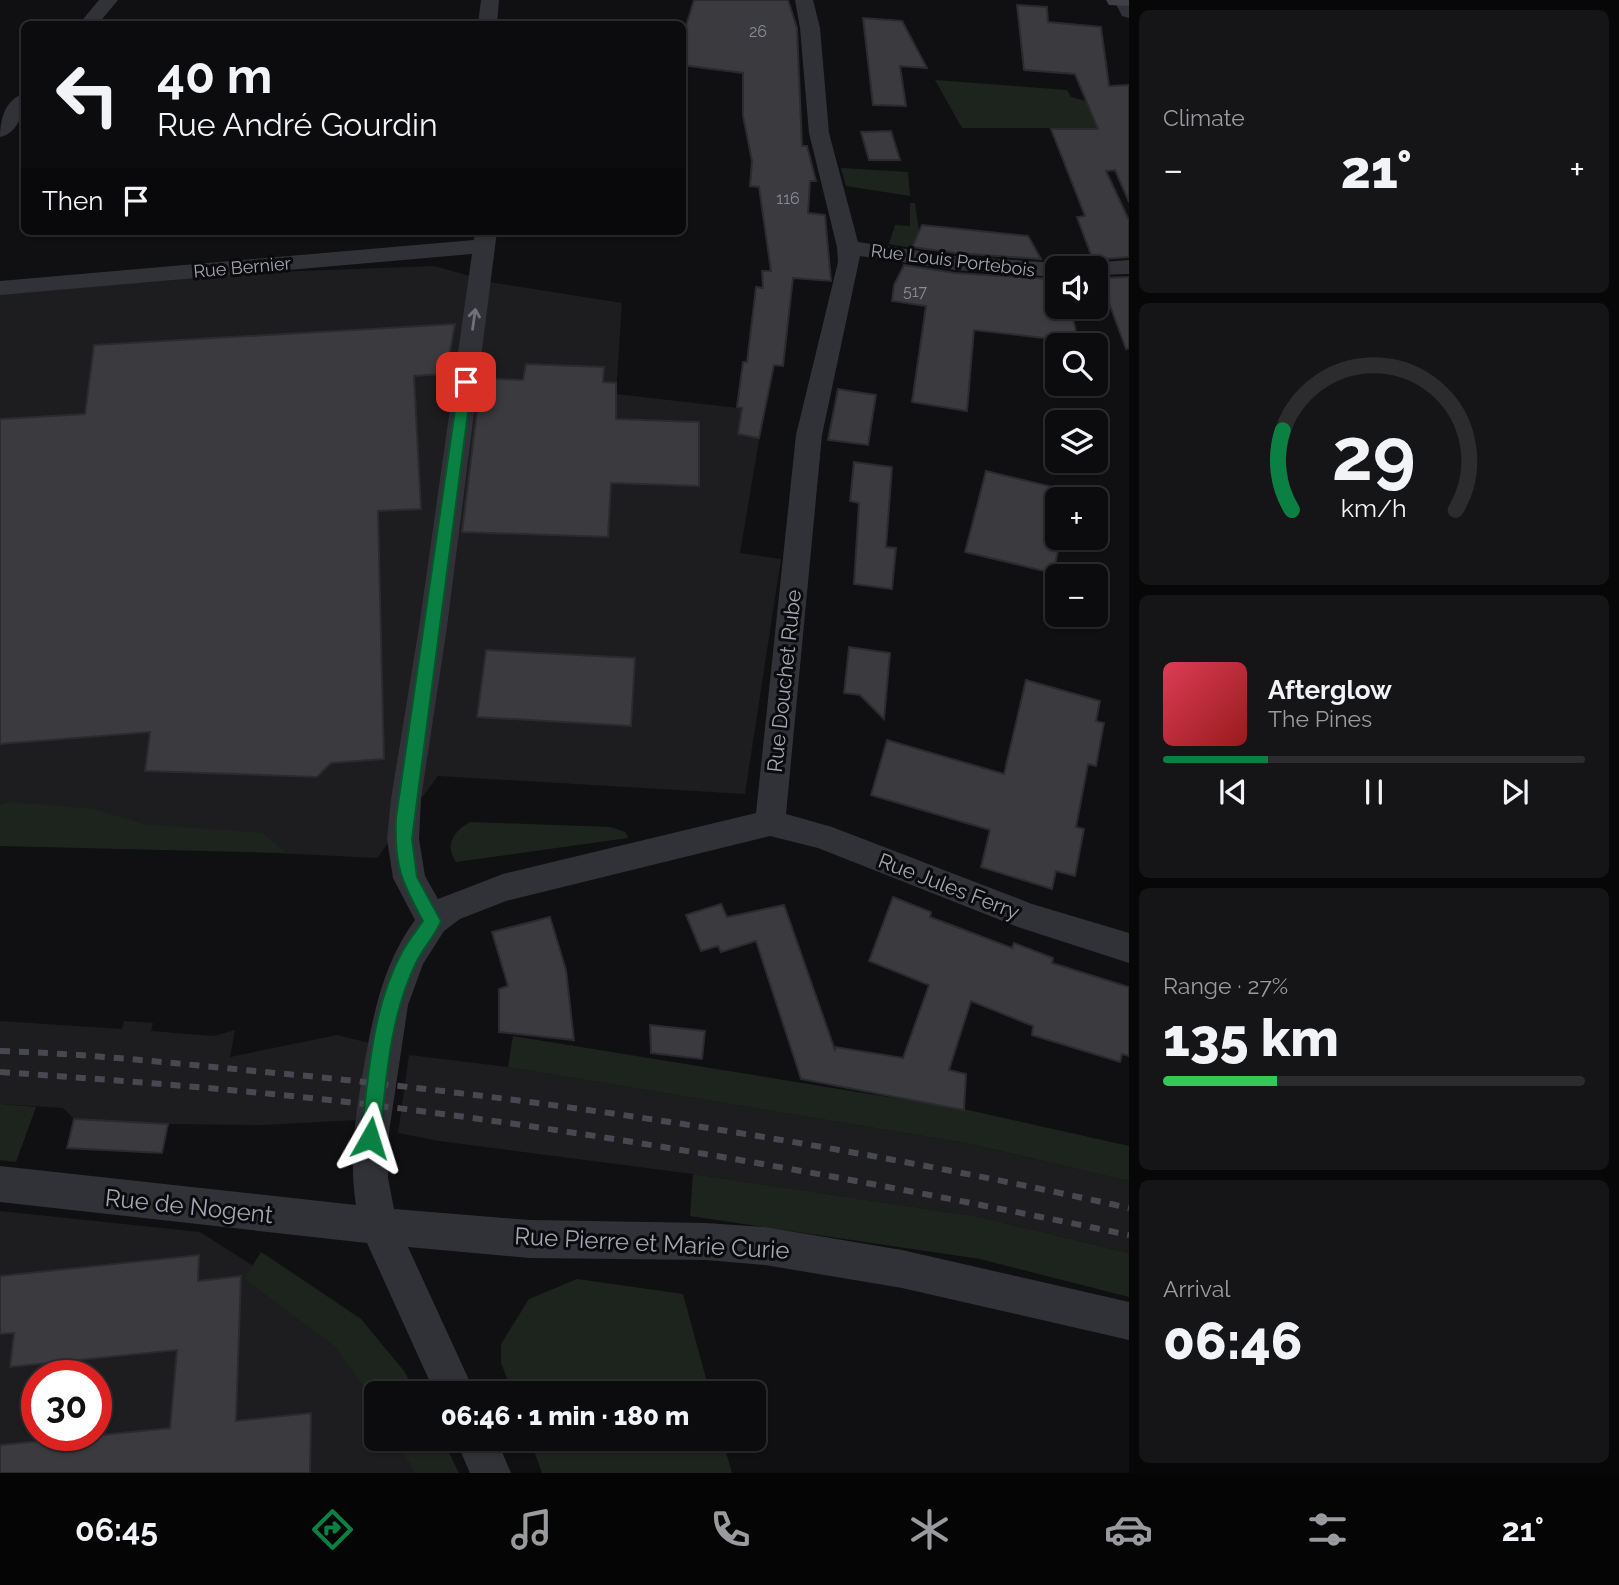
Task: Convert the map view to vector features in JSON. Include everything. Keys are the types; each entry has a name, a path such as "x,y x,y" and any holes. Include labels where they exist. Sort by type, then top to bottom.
{"main road":[{"path":"1118,0 1124,1"}],"street":[{"path":"91,21 109,0"},
{"path":"488,21 490,0"},
{"name":"Rue Douchet Rube","path":"770,823 809,435 848,271 848,247 819,133 810,28 804,0"},
{"path":"1129,1 1124,1 1129,12"},
{"path":"0,131 21,104"},
{"path":"433,921 409,878 403,839 406,799 435,613 485,238"},
{"name":"Rue Bernier","path":"0,288 485,238"},
{"name":"Rue Louis Portebois","path":"848,247 955,264 1045,269"},
{"path":"1108,268 1129,267"},
{"path":"450,1381 378,1225 370,1178 374,1105 391,1005 408,958 433,921 469,899 503,888 770,823"},
{"name":"Rue Jules Ferry","path":"770,823 821,836 1029,917 1129,948"},
{"name":"Rue de Nogent","path":"0,1184 378,1225"},
{"name":"Rue Pierre et Marie Curie","path":"378,1225 568,1241 719,1242 762,1245 838,1257 1129,1321"},
{"path":"481,1451 491,1473"}],"shaded area":[{"path":"935,80 1067,90 1071,97 1086,101 1094,122 1108,122 1119,128 962,128"},
{"path":"841,168 908,172 910,196 846,186"},
{"path":"910,203 915,203 919,231 912,248 889,244 895,225 910,226"},
{"path":"434,266 495,283 622,303 616,394 764,411 740,553 781,559 745,794 438,776 377,858 111,845 0,843 0,282"},
{"path":"11,802 95,809 143,824 263,833 286,853 0,846 0,805"},
{"path":"470,822 610,827 625,832 628,838 456,862 452,856 452,839"},
{"path":"0,1021 122,1029 124,1021 153,1023 151,1031 214,1036 235,1030 230,1057 337,1035 370,1043 357,1120 262,1125 74,1119 63,1108 0,1104"},
{"path":"513,1036 968,1110 1129,1146 1129,1181 966,1143 508,1067"},
{"path":"409,1055 508,1067 966,1143 1129,1181 1129,1253 980,1217 398,1133"},
{"path":"0,1104 36,1107 16,1162 0,1160"},
{"path":"693,1174 980,1217 1129,1253 1129,1297 980,1259 690,1216"},
{"path":"0,1211 200,1232 317,1306 368,1381 364,1381 364,1451 410,1451 417,1473 0,1473"},
{"path":"261,1252 361,1319 409,1381 364,1381 364,1387 335,1346 244,1279"},
{"path":"577,1279 683,1294 707,1381 508,1381 501,1363 501,1344 529,1299"},
{"path":"403,1451 448,1451 459,1473 415,1473"},
{"path":"534,1451 726,1451 732,1473 542,1473"}],"building":[{"path":"694,0 788,0 797,28 802,146 807,146 816,181 810,181 808,213 825,215 831,281 793,278 783,366 774,365 759,438 738,434 742,408 737,407 743,362 747,362 756,287 763,288 762,271 771,271 759,187 750,186 752,161 743,116 743,73 686,66 686,26"},
{"path":"1017,5 1047,7 1048,22 1101,27 1109,86 1129,85 1129,202 1115,170 1106,171 1129,220 1129,257 1108,259 1108,256 1092,256 1077,217 1085,216 1051,129 1098,129 1075,74 1024,70"},
{"path":"863,18 902,21 927,68 900,66 906,106 873,105"},
{"path":"891,131 900,160 869,160 861,132"},
{"path":"922,225 1028,236 1041,259 912,247"},
{"path":"904,265 955,273 1045,279 1045,319 1073,319 1076,333 1045,333 1045,338 974,330 967,411 912,402 926,306 892,301 894,285"},
{"path":"1129,277 1129,348 1126,349 1108,300 1108,278"},
{"path":"455,324 446,374 414,376 421,509 378,511 384,759 331,763 317,777 145,771 150,732 0,744 0,419 85,414 94,345"},
{"path":"526,364 604,367 603,382 616,383 616,419 699,422 699,486 611,483 608,537 462,532 481,378 523,380"},
{"path":"838,389 876,395 868,445 828,440"},
{"path":"854,462 892,467 886,547 896,548 892,589 854,584 859,503 850,501"},
{"path":"986,471 1053,487 1045,487 1045,550 1058,550 1055,564 1045,564 1045,571 965,552"},
{"path":"849,647 890,653 884,719 860,695 844,693"},
{"path":"486,650 635,658 631,726 477,717"},
{"path":"1026,680 1100,701 1096,721 1104,723 1096,766 1088,764 1076,827 1084,829 1075,876 1056,871 1052,889 981,867 990,830 871,795 887,740 1004,774"},
{"path":"893,897 931,912 930,917 1012,948 1014,943 1053,958 1052,963 1129,987 1129,1056 1122,1054 1120,1062 1032,1035 1033,1026 971,1001 949,1070 966,1074 964,1110 801,1079 756,941 721,952 718,946 701,951 686,915 721,904 727,917 784,905 835,1050 836,1047 903,1058 929,985 869,961"},
{"path":"550,917 566,970 574,1040 499,1032 499,989 508,986 492,932"},
{"path":"650,1025 705,1031 702,1059 651,1053"},
{"path":"74,1119 168,1124 162,1153 67,1148"},
{"path":"199,1255 198,1281 241,1276 236,1421 311,1413 310,1473 0,1473 0,1445 21,1443 21,1451 112,1451 112,1434 170,1428 177,1350 79,1360 21,1360 21,1366 10,1367 14,1333 0,1334 0,1276"}],"railway":[{"path":"0,1051 297,1075 611,1113 923,1165 1129,1208"},
{"path":"0,1072 268,1094 516,1124 780,1167 1129,1235"}],"route":[{"path":"370,1138 391,1005 408,958 433,921 409,878 403,839 404,818 466,382"}]}
